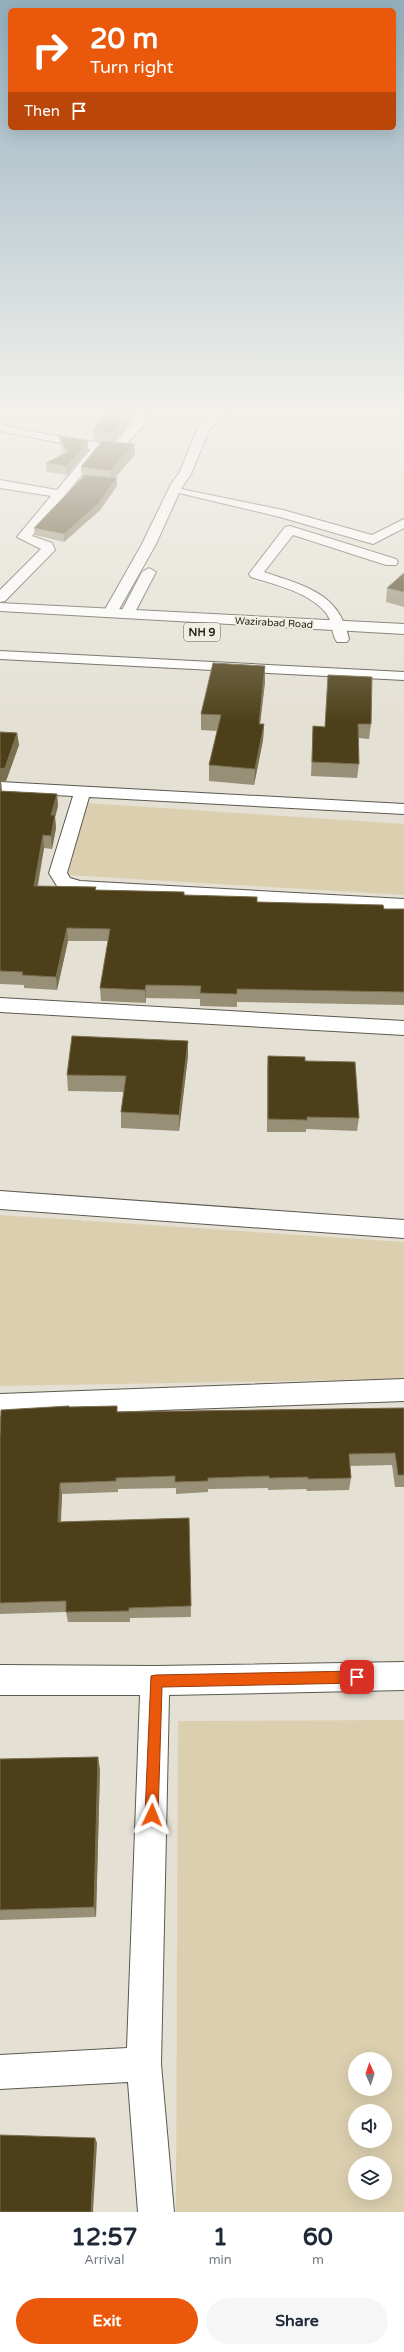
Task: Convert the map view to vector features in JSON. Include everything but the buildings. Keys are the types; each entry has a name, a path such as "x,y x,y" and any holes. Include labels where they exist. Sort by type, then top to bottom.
{"highway":[{"name":"Wazirabad Road","path":"0,607 127,614 342,632 404,642"},
{"name":"Wazirabad Road","path":"0,621 342,632 404,628"}],"street":[{"path":"0,598 48,550 47,546 24,537 40,517"},
{"path":"110,613 149,544 161,517"},
{"path":"127,614 154,563 173,517"},
{"path":"247,517 391,562"},
{"path":"294,517 373,540 404,523"},
{"path":"290,530 256,574 317,597 327,603 342,632"},
{"path":"0,655 404,676"},
{"path":"0,787 404,809"},
{"path":"82,792 58,873 62,882 78,888 404,905"},
{"path":"0,1005 404,1028"},
{"path":"0,1200 404,1229"},
{"path":"0,1405 404,1390"},
{"path":"0,1680 156,1681 404,1676"},
{"path":"156,1681 144,2064 156,2212"},
{"path":"0,2072 144,2064"}],"shaded area":[{"path":"87,803 404,824 404,895 68,875"},
{"path":"0,1215 404,1242 404,1379 0,1386"},
{"path":"404,1720 404,2212 176,2212 178,1721"}],"route":[{"path":"152,1815 156,1681 357,1677"}]}
